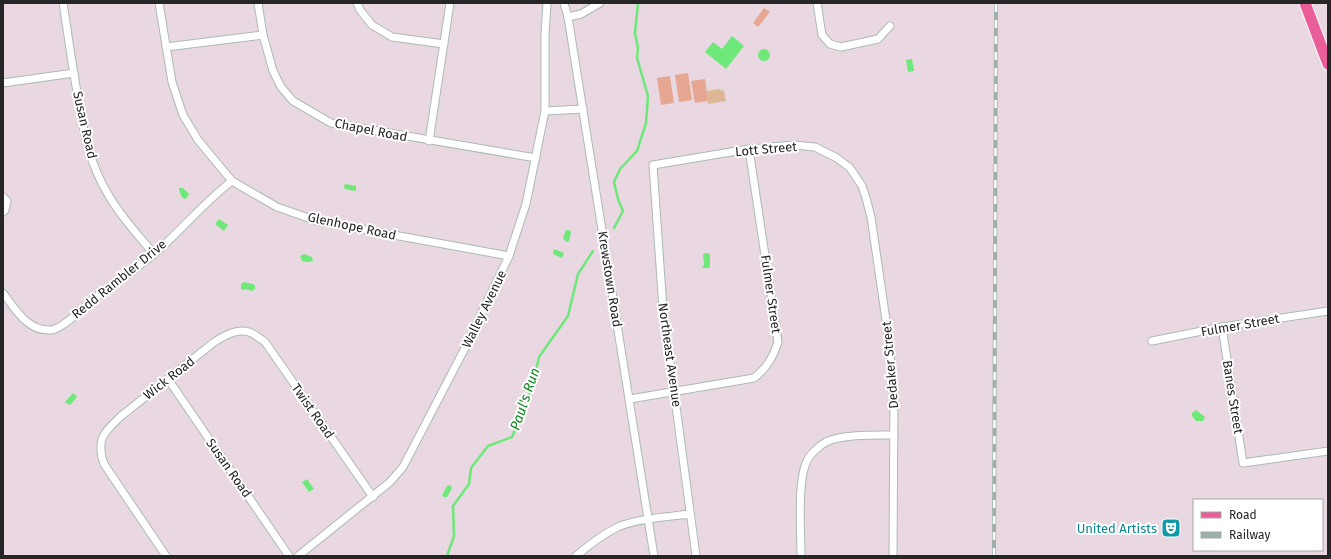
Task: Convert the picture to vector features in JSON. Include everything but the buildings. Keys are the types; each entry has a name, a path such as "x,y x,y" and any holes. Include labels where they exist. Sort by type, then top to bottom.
{"main road":[{"path":"1305,3 1328,64"}],"street":[{"name":"Susan Road","path":"64,3 86,141 93,164 109,196 154,254"},
{"name":"Glenhope Road","path":"159,3 172,82 183,115 198,140 232,182 277,207 317,221 509,256"},
{"name":"Chapel Road","path":"258,3 263,35 273,71 281,87 293,101 332,123 536,158"},
{"path":"357,3 360,10 372,25 392,37 444,44"},
{"path":"429,140 450,3"},
{"name":"Walley Avenue","path":"298,556 373,497 390,482 403,466 465,348 509,256 526,204 545,111 545,34 547,3"},
{"name":"Krewstown Road","path":"564,3 568,17 583,109 654,556"},
{"path":"568,17 581,14 600,3"},
{"path":"817,3 822,35 830,44 841,47 878,39 890,26"},
{"path":"166,47 263,35"},
{"path":"3,83 74,73"},
{"path":"545,111 583,109"},
{"name":"Lott Street","path":"665,163 749,150 794,145 815,147 837,158 850,168 857,179"},
{"name":"Fulmer Street","path":"630,399 754,378 768,364 773,355 778,342 749,150"},
{"name":"Northeast Avenue","path":"665,163 653,165 663,309 696,556"},
{"name":"Dedaker Street","path":"857,179 862,186 871,218 888,334 894,395 894,556"},
{"name":"Redd Rambler Drive","path":"3,293 24,320 40,329 52,330 64,324 99,295 154,254 217,192 232,182"},
{"path":"3,197 7,201 3,212"},
{"name":"Fulmer Street","path":"1152,341 1222,327 1328,311"},
{"name":"Banes Street","path":"1222,327 1243,463 1328,451"},
{"name":"Twist Road","path":"248,331 265,342 373,497"},
{"name":"Wick Road","path":"166,556 104,464 100,454 102,436 120,417 212,343 224,335 248,331"},
{"name":"Susan Road","path":"168,379 289,556"},
{"path":"801,556 802,475 807,460 816,450 827,442 852,436 894,435"},
{"path":"576,556 591,544 620,526 649,519 690,514"}],"shaded area":[{"path":"764,8 770,12 758,27 753,23"},
{"path":"732,36 744,46 726,69 705,52 713,42 722,49"},
{"path":"762,49 766,49 770,55 766,61 762,61 758,57 758,53"},
{"path":"912,59 914,71 908,72 906,60"},
{"path":"688,73 692,100 679,102 675,75"},
{"path":"670,76 674,103 661,105 657,78"},
{"path":"705,79 708,101 695,103 691,81"},
{"path":"718,89 724,91 726,101 708,104 707,91"},
{"path":"345,184 356,186 356,190 345,189"},
{"path":"179,188 183,188 189,194 186,199 181,196"},
{"path":"219,219 228,225 224,231 215,224"},
{"path":"566,230 571,232 569,241 566,242 563,238"},
{"path":"554,249 564,253 562,258 553,254"},
{"path":"705,253 710,254 709,268 702,267 704,265 703,255"},
{"path":"304,254 312,257 313,261 302,261 300,256"},
{"path":"244,282 253,284 255,289 252,291 241,289 241,284"},
{"path":"73,393 77,397 70,405 65,402"},
{"path":"1196,410 1205,417 1203,421 1196,421 1192,416 1192,413"},
{"path":"307,479 314,489 309,492 302,482"},
{"path":"450,485 452,488 447,497 444,497 442,495 447,486"}],"waterway":[{"name":"Paul's Run","path":"614,228 623,211 618,199 614,182 620,169 637,151 646,123 648,96 637,58 638,48 635,33 638,3"},
{"name":"Paul's Run","path":"447,556 454,536 453,506 469,484 471,468 488,446 512,437 532,387 539,357 568,316 578,274 593,251"}],"railway":[{"path":"994,556 996,3"}],"place":[{"name":"United Artists","path":"1171,528"}]}
